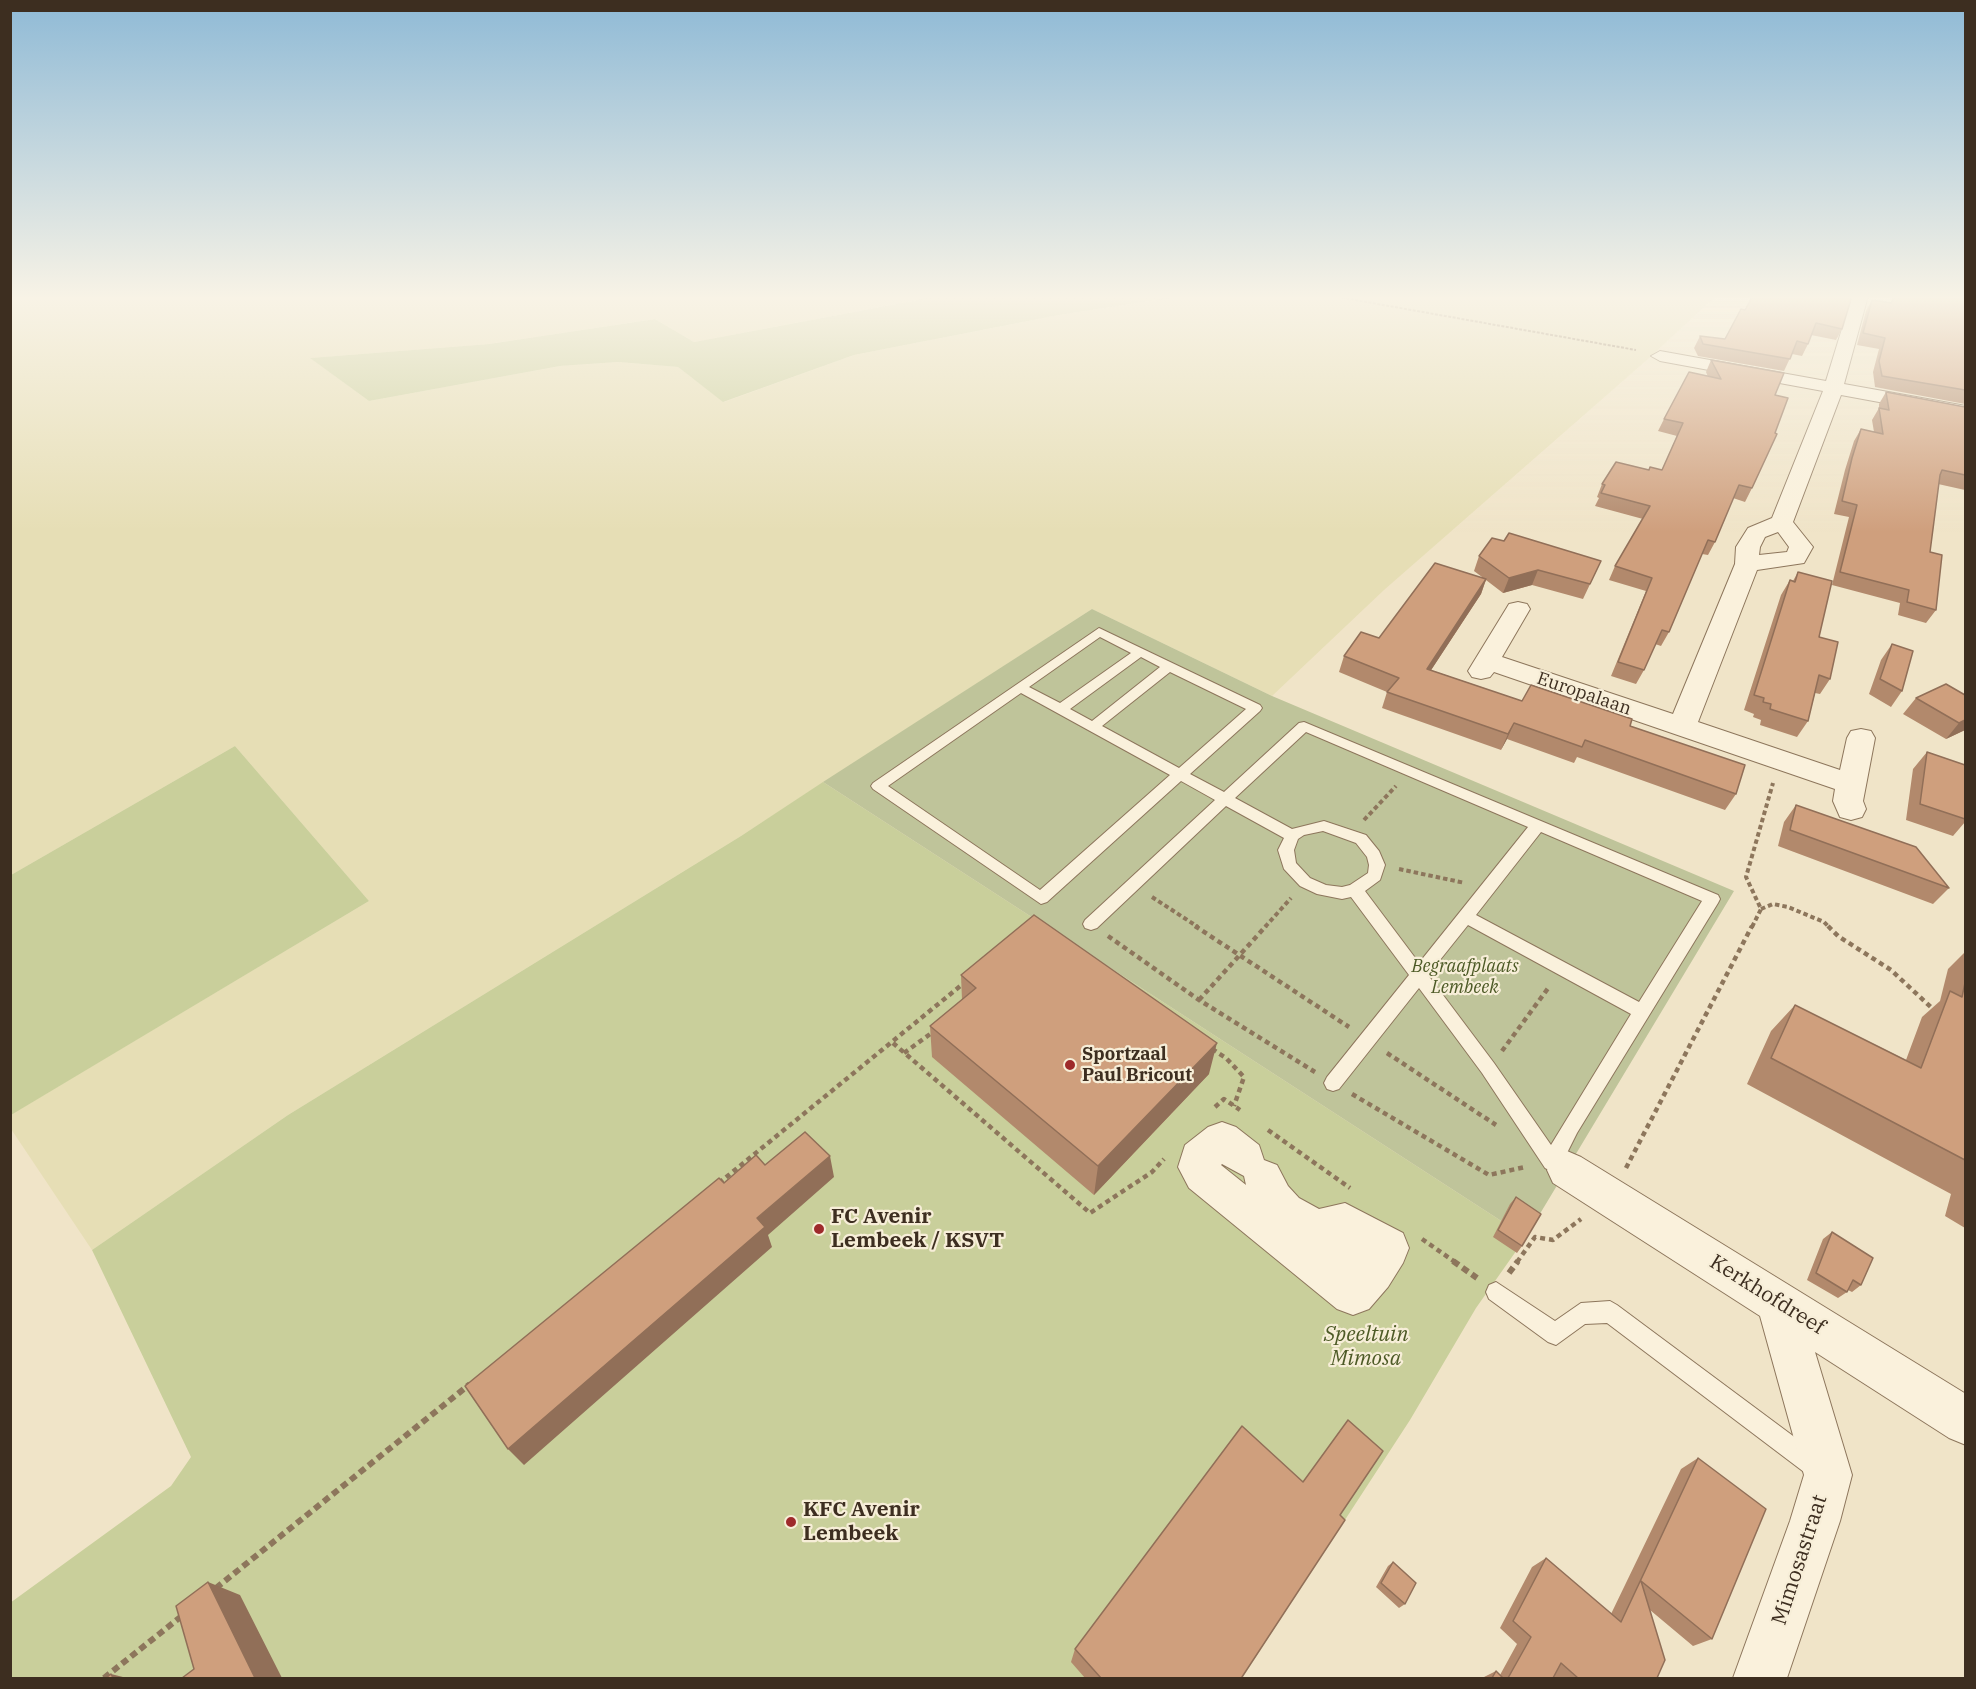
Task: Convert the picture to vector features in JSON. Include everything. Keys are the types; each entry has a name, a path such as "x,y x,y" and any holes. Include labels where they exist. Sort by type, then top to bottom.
{"street":[{"path":"1756,375 1965,412"},
{"path":"1682,727 1747,564 1748,547 1756,533 1782,522 1837,375"},
{"path":"1747,564 1796,558 1801,547 1782,522"},
{"name":"Europalaan","path":"1518,609 1484,666 1682,727 1779,760 1851,797 1861,738"},
{"path":"1249,1166 1273,1200 1330,1238"},
{"name":"Kerkhofdreef","path":"1559,1166 1965,1421"},
{"name":"Mimosastraat","path":"1760,1678 1815,1521 1828,1475 1778,1302"}],"lane":[{"path":"1099,632 1169,666 1255,708 1041,898 878,786 1099,632"},
{"path":"1061,710 1140,652"},
{"path":"1092,727 1169,666"},
{"path":"1020,687 1293,836"},
{"path":"1091,924 1304,726 1712,899 1570,1127 1559,1166"},
{"path":"1333,1083 1370,1041 1539,824"},
{"path":"1324,826 1361,838 1374,855 1377,865 1375,876 1355,890 1342,893 1323,890 1305,882 1289,865 1286,850 1293,836 1300,831 1324,826"},
{"path":"1355,890 1559,1166"},
{"path":"1467,917 1643,1012"},
{"path":"1496,1292 1556,1334 1581,1314 1610,1312 1828,1475"}],"path":[{"path":"1761,909 1746,877 1779,760"},
{"path":"1351,834 1410,771"},
{"path":"1377,865 1490,887"},
{"path":"1199,1000 1241,956 1305,882"},
{"path":"1133,884 1499,1127"},
{"path":"1418,1237 1496,1292 1535,1237 1553,1240 1611,1197 1761,909 1773,904 1788,907 1824,922 1838,936 1891,969 1937,1013"},
{"path":"1488,1068 1563,968"},
{"path":"716,1185 966,982"},
{"path":"904,1053 936,1029"},
{"path":"892,1044 1090,1213 1152,1172 1167,1157"},
{"path":"1206,1045 1226,1058 1244,1077 1234,1106"},
{"path":"1210,1113 1224,1099 1244,1113"},
{"path":"1249,1166 1330,1238"},
{"path":"206,1596 475,1380"},
{"path":"104,1678 187,1611"}],"shaded area":[{"path":"11,375 334,375 369,401 512,375 688,375 724,402 799,375 1630,375 1384,590 1272,696 1092,609 741,836 288,1115 92,1250 11,1129 10,1115 369,901 235,746 11,875"}],"green space":[{"path":"333,375 512,375 369,401"},
{"path":"688,375 799,375 723,402"},
{"name":"Begraafplaats Lembeek","path":"1092,609 1272,696 1734,891 1526,1237 823,782"},
{"path":"235,746 369,901 11,1115 11,875"},
{"name":"FC Avenir Lembeek / KSVT","path":"823,782 1526,1237 1476,1308 1410,1420 1242,1678 11,1678 10,1603 171,1486 191,1457 92,1250 288,1115 741,836"}],"building":[{"path":"1688,375 1721,379 1719,375 1783,375 1775,395 1788,398 1775,433 1777,434 1752,488 1739,485 1715,542 1708,540 1669,632 1662,630 1644,670 1618,662 1652,578 1615,566 1650,506 1601,493 1605,485 1602,484 1616,462 1649,470 1650,467 1662,470 1683,423 1664,419"},
{"path":"1965,375 1965,390 1882,376"},
{"path":"1886,392 1965,407 1965,475 1942,470 1940,475 1930,552 1942,555 1936,610 1907,602 1909,590 1840,572 1857,505 1842,501 1852,458 1861,429 1883,434 1879,408 1889,410"},
{"path":"1509,533 1601,561 1590,584 1538,570 1509,578 1479,556 1492,538 1504,541"},
{"path":"1435,563 1486,579 1427,669 1522,701 1531,685 1632,719 1630,726 1745,765 1736,794 1585,740 1582,747 1514,723 1508,734 1387,692 1399,678 1344,656 1361,632 1379,638"},
{"path":"1798,572 1832,581 1819,637 1838,642 1830,679 1819,675 1808,721 1770,709 1771,704 1763,702 1764,698 1754,695 1790,580 1795,582"},
{"path":"1892,644 1913,651 1902,691 1880,679"},
{"path":"1946,684 1965,695 1965,720 1959,723 1916,698"},
{"path":"1927,752 1965,765 1965,819 1920,804"},
{"path":"1796,805 1916,847 1949,888 1790,830"},
{"name":"Sportzaal Paul Bricout","path":"1034,915 1217,1043 1098,1166 930,1026 976,988 961,975"},
{"path":"1965,983 1965,1160 1771,1058 1795,1005 1921,1068 1950,991 1962,997"},
{"path":"805,1132 830,1156 757,1218 765,1227 508,1449 465,1386 719,1178 724,1183 756,1155 765,1165"},
{"path":"1516,1197 1541,1214 1522,1246 1498,1230"},
{"path":"1832,1232 1873,1258 1861,1285 1853,1280 1847,1292 1816,1273"},
{"path":"1348,1420 1383,1451 1340,1515 1345,1520 1243,1678 1101,1678 1075,1649 1242,1426 1303,1482"},
{"path":"1698,1458 1766,1509 1712,1639 1641,1581 1665,1660 1657,1678 1578,1678 1561,1663 1553,1678 1508,1678 1531,1637 1513,1621 1546,1558 1621,1622"},
{"path":"1393,1562 1416,1583 1405,1604 1381,1583"},
{"path":"208,1582 255,1678 182,1678 194,1669 176,1606"},
{"path":"1496,1671 1503,1678 1492,1678"}],"place":[{"name":"Sportzaal Paul Bricout","path":"1070,1065"},
{"name":"FC Avenir Lembeek / KSVT","path":"819,1229"},
{"name":"KFC Avenir Lembeek","path":"791,1522"}],"park label":[{"name":"Speeltuin Mimosa","path":"1366,1347"}]}
